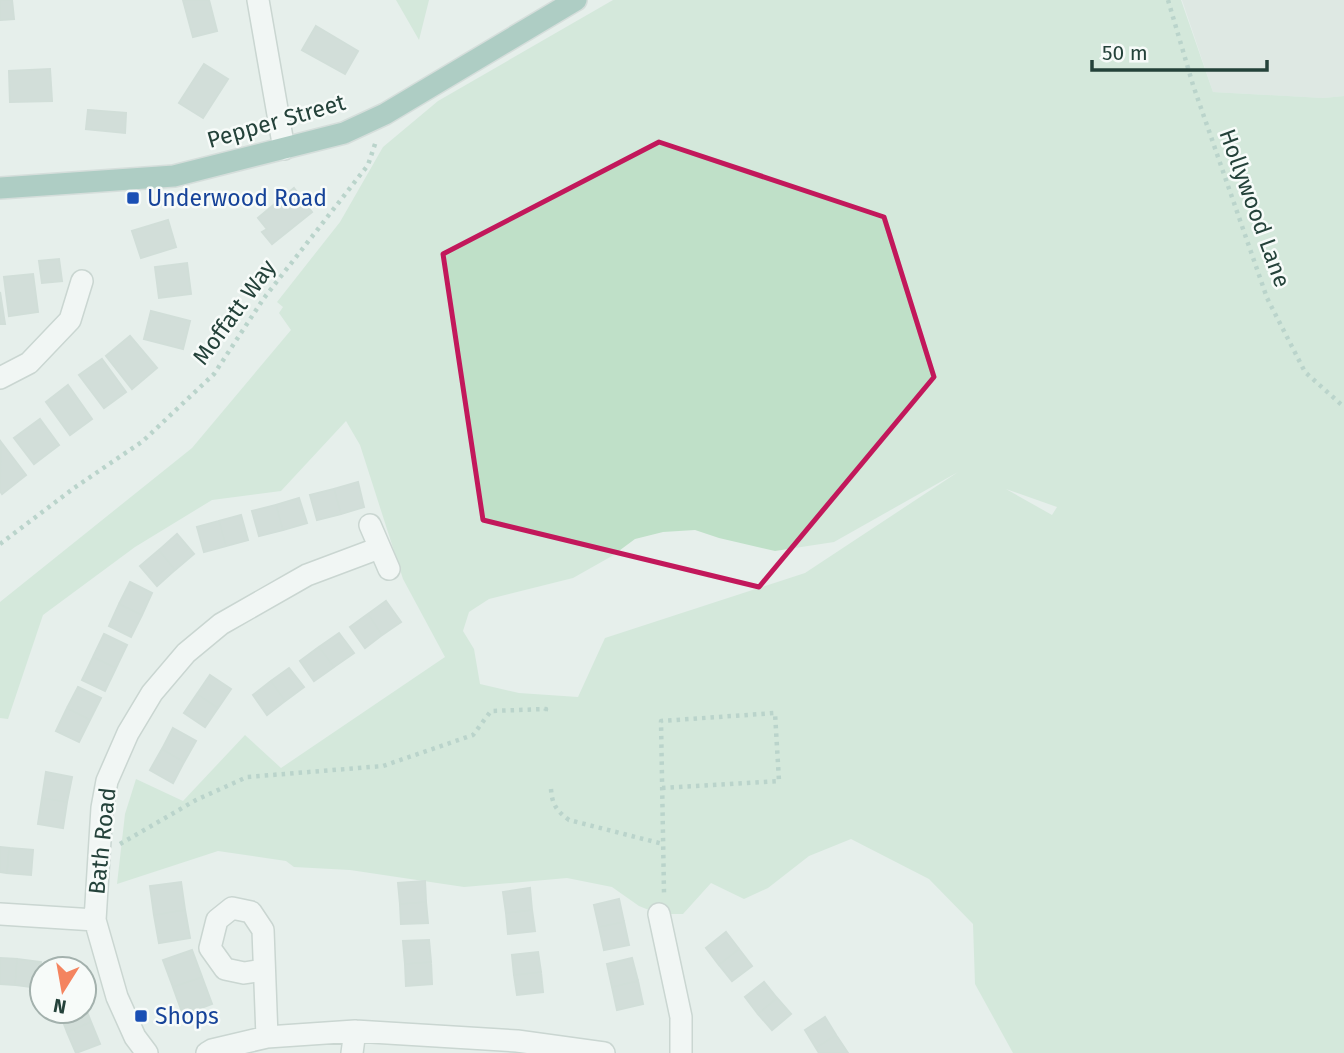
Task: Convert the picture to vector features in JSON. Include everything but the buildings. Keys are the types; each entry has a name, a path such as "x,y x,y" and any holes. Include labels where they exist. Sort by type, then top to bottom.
{"main road":[{"name":"Pepper Street","path":"0,188 174,176 344,132 385,114 576,0"}],"street":[{"path":"258,0 284,149"},
{"path":"0,378 29,363 70,320 82,281"},
{"path":"370,525 389,569"},
{"name":"Bath Road","path":"147,1053 135,1037 117,997 95,920 102,808 107,781 128,733 152,692 186,653 221,624 307,575 380,548"},
{"path":"0,914 95,920"},
{"path":"659,914 681,1017 681,1053"},
{"path":"263,971 267,1037"},
{"path":"352,1053 355,1031"},
{"path":"207,1053 267,1037 355,1031 517,1041 604,1053"}],"path":[{"name":"Hollywood Lane","path":"1168,0 1193,85 1267,298 1305,372 1344,407"},
{"name":"Moffatt Way","path":"0,544 74,488 143,441 214,374 264,298 368,165 385,114"},
{"path":"99,856 196,800 247,777 383,765 473,735 491,711 545,709 545,714"},
{"path":"659,914 664,904 662,788 661,722 775,713 779,781 662,788"},
{"path":"551,789 557,812 569,820 663,844"}],"highlighted area":[{"path":"659,142 884,217 934,377 759,587 483,520 443,254"}],"shaded area":[{"path":"1182,0 1344,0 1344,96 1323,98 1213,92"}],"green space":[{"path":"396,0 429,0 419,40"},
{"path":"613,0 1181,0 1213,92 1323,98 1344,96 1344,1053 1013,1053 975,984 973,924 929,879 851,839 809,856 768,888 744,899 711,883 683,914 659,914 639,906 612,887 567,878 464,887 350,870 294,867 286,861 218,851 117,884 125,814 136,779 183,801 245,735 281,768 445,657 403,579 360,445 346,421 281,491 212,500 135,547 43,615 8,719 0,718 0,602 192,448 291,330 279,313 283,307 277,302 340,222 383,147 438,101","holes":["958,472 805,573 605,638 578,697 519,693 480,684 474,649 463,631 469,612 489,599 573,578 612,556 635,539 663,532 695,530 775,551 834,542","1006,489 1057,507 1052,515"]}],"place":[{"name":"Underwood Road","path":"133,198"},
{"name":"Shops","path":"141,1016"}]}
